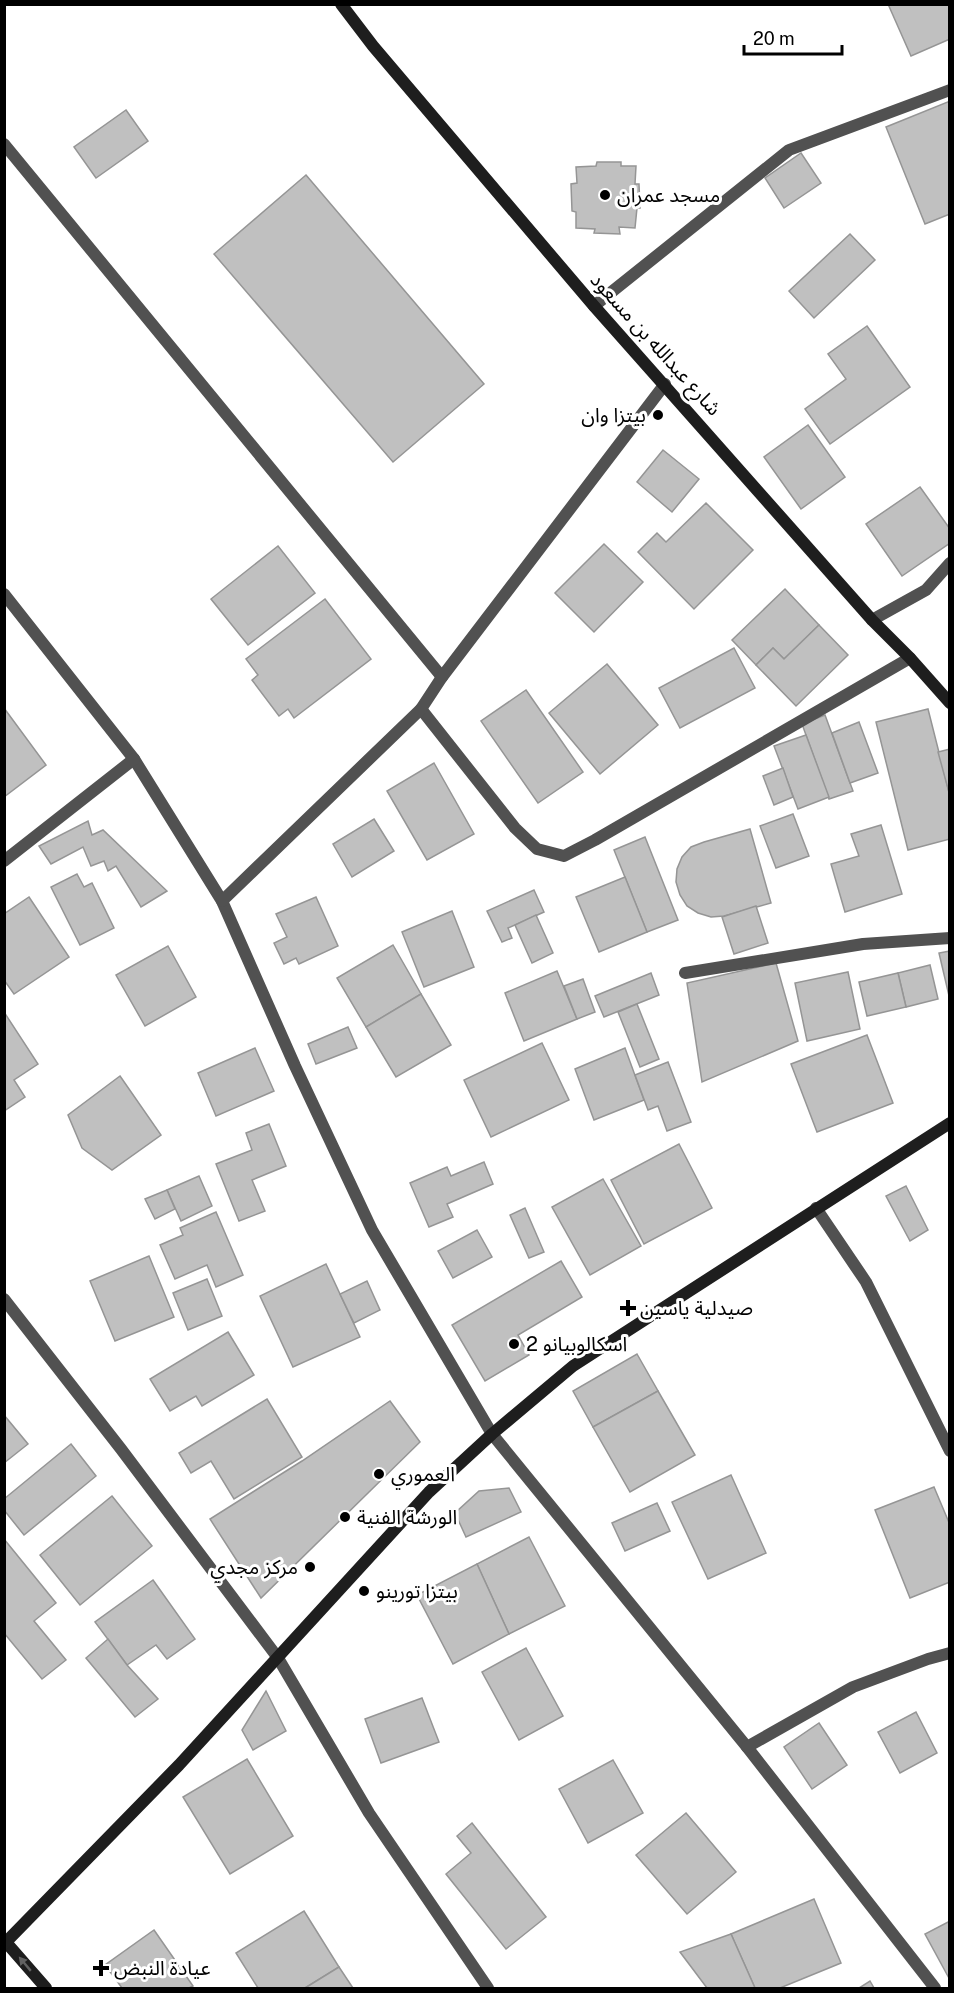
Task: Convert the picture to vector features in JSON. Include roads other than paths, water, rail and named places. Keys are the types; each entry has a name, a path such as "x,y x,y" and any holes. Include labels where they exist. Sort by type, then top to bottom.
{"street":[{"name":"شارع عبدالله بن مسعود","path":"341,4 373,46 594,306 872,620 950,703"},
{"path":"594,306 789,150 950,90"},
{"path":"4,144 442,677"},
{"path":"222,901 421,709 442,677 665,384"},
{"path":"872,620 926,590 950,563"},
{"path":"4,594 134,759 222,901 295,1066 372,1230 492,1434 747,1748 935,1989"},
{"path":"421,709 515,828 537,849 564,856 910,658"},
{"path":"4,861 134,759"},
{"path":"685,973 863,944 950,938"},
{"path":"46,1989 5,1942 180,1764 429,1492 492,1434 573,1365 950,1123"},
{"path":"816,1208 866,1282 950,1451"},
{"path":"4,1299 278,1658 369,1813 485,1988"},
{"path":"747,1748 853,1687 950,1653"}],"place":[{"name":"مسجد عمران","path":"605,195"},
{"name":"بيتزا وان","path":"658,415"},
{"name":"صيدلية ياسين","path":"628,1308"},
{"name":"اسكالوبيانو 2","path":"514,1344"},
{"name":"العموري","path":"379,1474"},
{"name":"الورشة الفنية","path":"345,1517"},
{"name":"مركز مجدي","path":"310,1567"},
{"name":"بيتزا تورينو","path":"364,1591"},
{"name":"عيادة النبض","path":"101,1968"}]}
